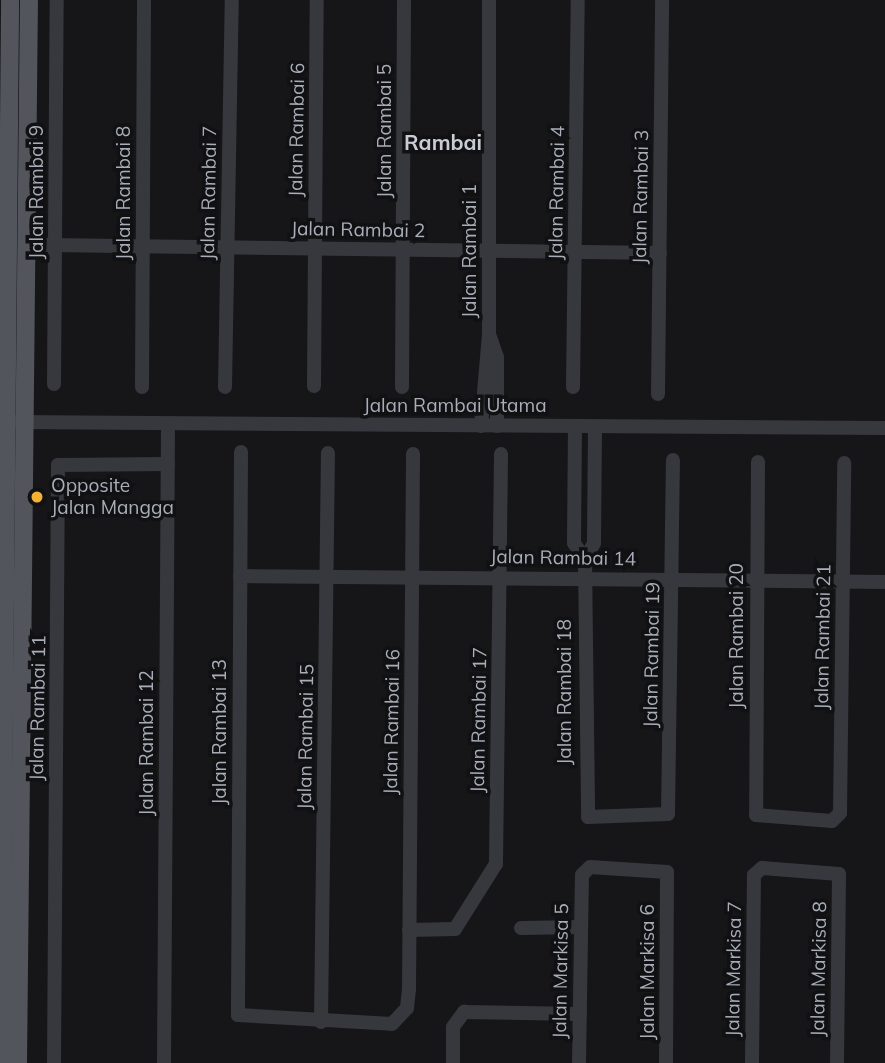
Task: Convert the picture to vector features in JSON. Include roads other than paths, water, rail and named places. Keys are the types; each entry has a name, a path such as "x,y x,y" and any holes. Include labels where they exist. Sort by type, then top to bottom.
{"main road":[{"path":"1,1063 1,901 7,863 1,827 10,0"},
{"path":"18,1063 7,863 25,423 29,0"},
{"path":"9,97 28,97"}],"street":[{"name":"Jalan Rambai 9","path":"54,384 51,245 57,0"},
{"name":"Jalan Rambai 8","path":"142,387 144,0"},
{"name":"Jalan Rambai 7","path":"225,387 232,0"},
{"name":"Jalan Rambai 6","path":"314,386 317,0"},
{"name":"Jalan Rambai 5","path":"402,387 404,0"},
{"name":"Jalan Rambai 1","path":"481,426 489,334 489,0"},
{"name":"Jalan Rambai 4","path":"573,387 579,0"},
{"name":"Jalan Rambai 3","path":"658,394 662,0"},
{"name":"Jalan Rambai 2","path":"51,245 660,253"},
{"name":"Jalan Rambai 1","path":"489,334 497,357 497,426"},
{"name":"Jalan Rambai Utama","path":"6,422 885,428"},
{"name":"Jalan Rambai 12","path":"164,1063 168,424"},
{"path":"575,426 574,543 585,559 594,542 595,427"},
{"name":"Jalan Rambai 13","path":"241,452 237,1012 245,1020 321,1022"},
{"name":"Jalan Rambai 15","path":"321,1022 328,453"},
{"name":"Jalan Rambai 16","path":"321,1022 395,1024 407,1008 413,454"},
{"name":"Jalan Rambai 17","path":"409,930 456,929 496,864 501,454"},
{"name":"Jalan Rambai 19","path":"669,809 673,460"},
{"name":"Jalan Rambai 20","path":"758,462 755,810 760,820 832,821 840,811"},
{"name":"Jalan Rambai 21","path":"840,811 844,463"},
{"name":"Jalan Rambai 11","path":"54,1063 58,465 168,464"},
{"path":"574,510 594,510"},
{"name":"Jalan Rambai 18","path":"585,559 584,808 591,818 661,819 669,809"},
{"name":"Jalan Rambai 14","path":"240,576 500,576 885,582"},
{"name":"Jalan Markisa 6","path":"582,879 590,867 660,867 667,881 666,1063"},
{"name":"Jalan Markisa 8","path":"754,875 762,869 820,869 839,875 837,1063"},
{"name":"Jalan Markisa 7","path":"752,1063 754,875"},
{"name":"Jalan Markisa 5","path":"579,1063 582,879"},
{"path":"521,928 581,927"},
{"path":"453,1063 453,1027 462,1014 580,1014"}],"place":[{"name":"Opposite Jalan Mangga","path":"37,497"}],"district":[{"name":"Rambai","path":"443,142"}]}
